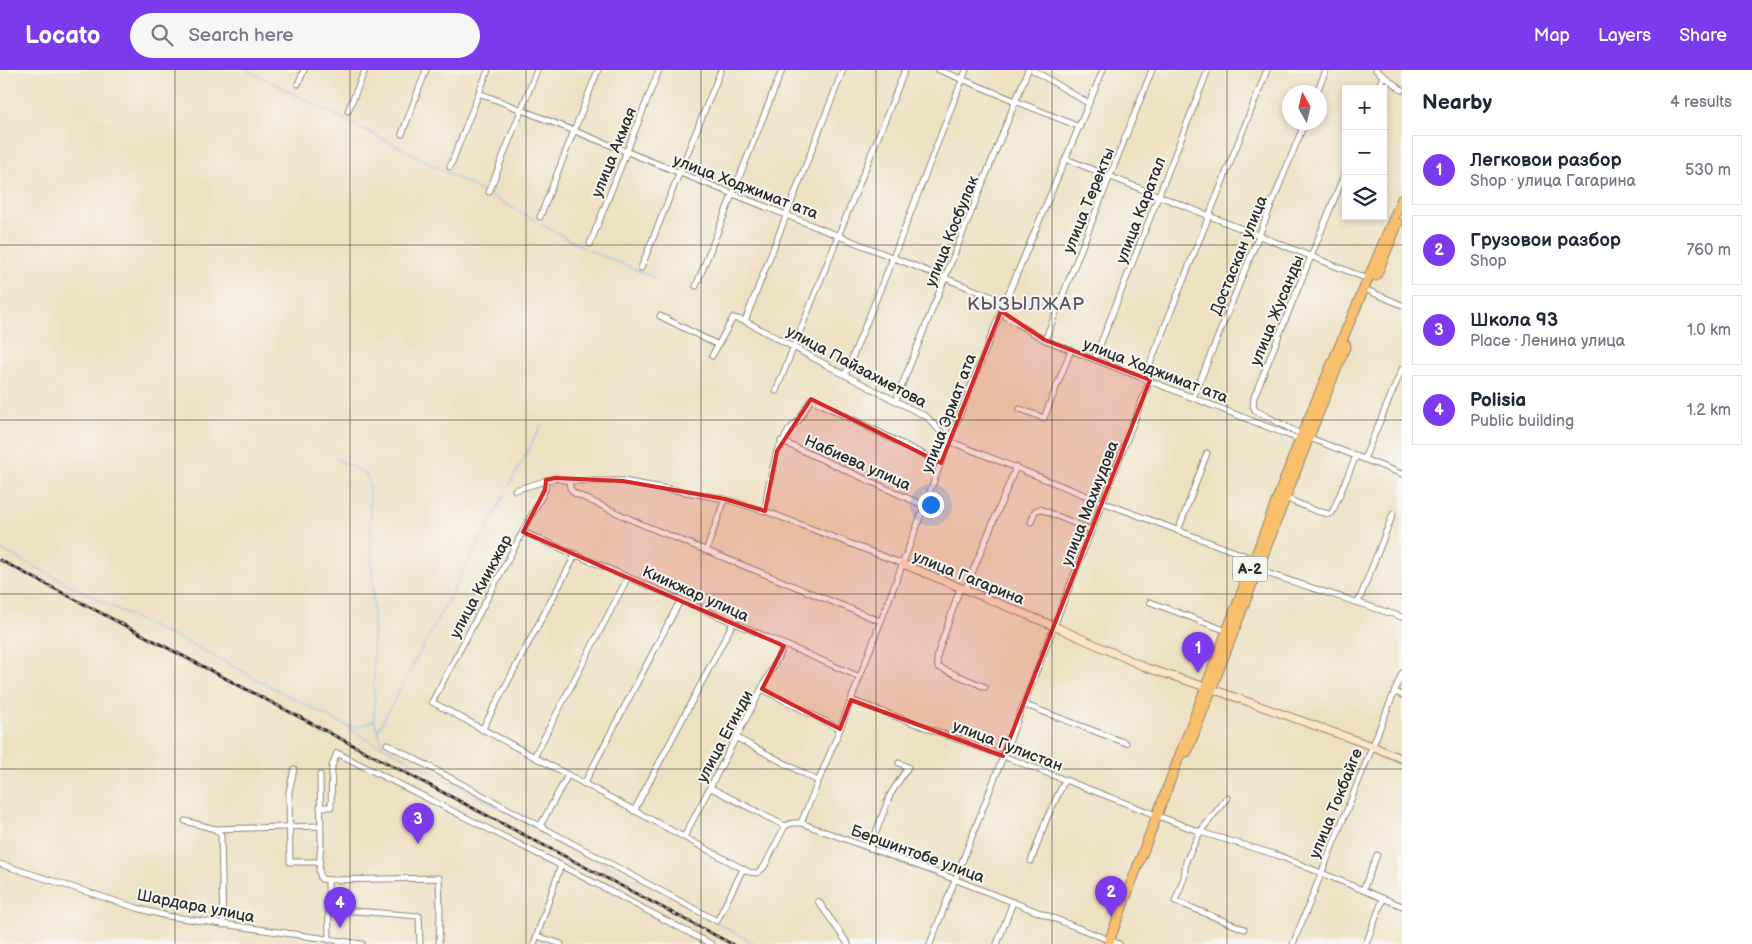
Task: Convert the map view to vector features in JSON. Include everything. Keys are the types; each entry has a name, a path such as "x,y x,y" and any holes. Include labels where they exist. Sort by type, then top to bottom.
{"highway":[{"name":"A-2","path":"1208,688 1227,630 1254,559 1402,198"},
{"name":"A-2","path":"1111,942 1208,688 1285,498 1304,438 1402,213"}],"street":[{"path":"298,84 304,70"},
{"path":"348,112 365,70"},
{"path":"402,134 426,70"},
{"path":"450,167 488,70"},
{"path":"489,192 538,70"},
{"path":"540,217 598,70"},
{"name":"улица Акмая","path":"590,244 659,70"},
{"path":"641,268 721,70"},
{"path":"696,286 782,70"},
{"path":"712,356 733,318 745,321 843,70"},
{"path":"776,391 840,236 905,70"},
{"path":"939,70 1080,127"},
{"path":"845,375 966,70"},
{"name":"улица Косбулак","path":"896,400 1028,70"},
{"path":"1034,70 1088,103"},
{"name":"улица Эрмат ата","path":"802,823 1001,311 1103,70"},
{"name":"улица Теректы","path":"1045,340 1152,70"},
{"name":"улица Каратал","path":"1095,358 1208,70"},
{"name":"улица Махмудова","path":"930,944 1150,380 1150,364 1267,70"},
{"path":"1320,85 1326,70"},
{"path":"1376,70 1402,90"},
{"path":"1380,85 1384,76"},
{"name":"улица Ходжимат ата","path":"479,93 1005,302"},
{"name":"Достаскан улица","path":"1193,398 1302,130"},
{"path":"1066,159 1368,279"},
{"name":"улица Жусанды","path":"1304,438 1255,410 1252,402 1344,175"},
{"path":"1369,291 1402,305"},
{"name":"улица Ходжимат ата","path":"1001,311 1006,317 1045,340 1193,398 1402,474"},
{"path":"660,316 718,345"},
{"name":"улица Пайзахметова","path":"745,321 927,417 950,440 1102,502 1254,559"},
{"path":"1020,409 1044,418 1071,350"},
{"path":"1364,459 1402,369"},
{"path":"765,511 768,488 781,441 788,430 799,420 811,399 941,463"},
{"name":"Набиева улица","path":"781,441 926,506"},
{"path":"1178,531 1207,453"},
{"path":"1285,498 1316,511 1332,513 1356,456"},
{"path":"985,687 938,667 937,660 963,589 1016,467"},
{"name":"улица Гагарина","path":"515,490 555,478 569,481 622,481 725,499 765,511 903,564 1054,626 1147,668 1372,746 1402,759"},
{"name":"улица Киикжар","path":"482,730 432,702 545,490 546,480"},
{"path":"569,481 570,488 574,493 640,524 880,622"},
{"path":"706,551 725,499"},
{"path":"1031,522 1035,511 1040,509 1091,530"},
{"path":"1358,603 1394,514"},
{"name":"Киикжар улица","path":"523,532 784,646 860,677"},
{"path":"576,554 482,730 749,872 757,873 764,867 785,826 792,823 802,823"},
{"path":"1257,570 1402,617"},
{"path":"534,757 628,577"},
{"path":"584,784 680,601"},
{"path":"1150,602 1227,630"},
{"path":"634,811 733,623"},
{"name":"улица Егинди","path":"684,837 784,646"},
{"name":"улица Токбайге","path":"1293,944 1402,673"},
{"path":"762,689 840,729"},
{"path":"1395,692 1402,695"},
{"name":"улица Гулистан","path":"851,700 1200,832 1321,872 1402,906"},
{"path":"1023,704 1126,743"},
{"name":"улица Егинди","path":"737,738 818,781"},
{"path":"387,744 717,921 743,869"},
{"path":"320,807 331,807 332,766 337,753 560,865 711,944"},
{"path":"870,848 890,795 908,767 898,763"},
{"path":"294,769 288,792 290,862 319,862"},
{"path":"320,775 319,870 321,880 439,878 438,944"},
{"path":"540,826 568,776"},
{"path":"1031,861 1047,818 1065,780"},
{"path":"711,788 785,826"},
{"path":"1227,798 1200,832 1186,861 1184,878 1175,901 1244,929"},
{"path":"184,821 215,829 320,826"},
{"name":"Бершинтобе улица","path":"802,823 1014,902 1111,942"},
{"path":"215,829 221,836 223,925"},
{"path":"1363,890 1377,855"},
{"name":"Шардара улица","path":"0,864 167,916 362,944"},
{"path":"534,944 560,865"},
{"path":"328,880 330,909 329,940"},
{"path":"1366,944 1383,899"},
{"path":"818,900 848,944"},
{"path":"999,944 1014,902"},
{"path":"330,909 419,916 420,944"},
{"path":"537,936 562,944"},
{"path":"1100,944 1111,942"}],"highlighted area":[{"path":"1001,311 1045,340 1150,380 1003,756 851,700 840,729 762,689 784,646 523,532 545,490 546,480 555,478 623,481 725,499 765,511 777,451 811,399 941,463"}],"waterway":[{"path":"247,70 409,152 535,220"},
{"path":"539,223 584,248"},
{"path":"589,250 655,278"},
{"path":"509,486 541,426"},
{"path":"336,459 366,474 369,482 373,599 374,720 383,746 640,883"},
{"path":"378,730 505,494"},
{"path":"0,549 164,633 183,640 344,725 373,743 382,746"},
{"path":"344,725 359,726 374,720"},
{"path":"717,923 756,944"}],"railway":[{"path":"0,560 732,944"}],"place":[{"name":"Легковои разбор","path":"1198,673"},
{"name":"Школа 93","path":"418,844"},
{"name":"Грузовои разбор","path":"1111,917"},
{"name":"Polisia","path":"340,928"}],"district":[{"name":"КЫЗЫЛЖАР","path":"1026,303"}]}
